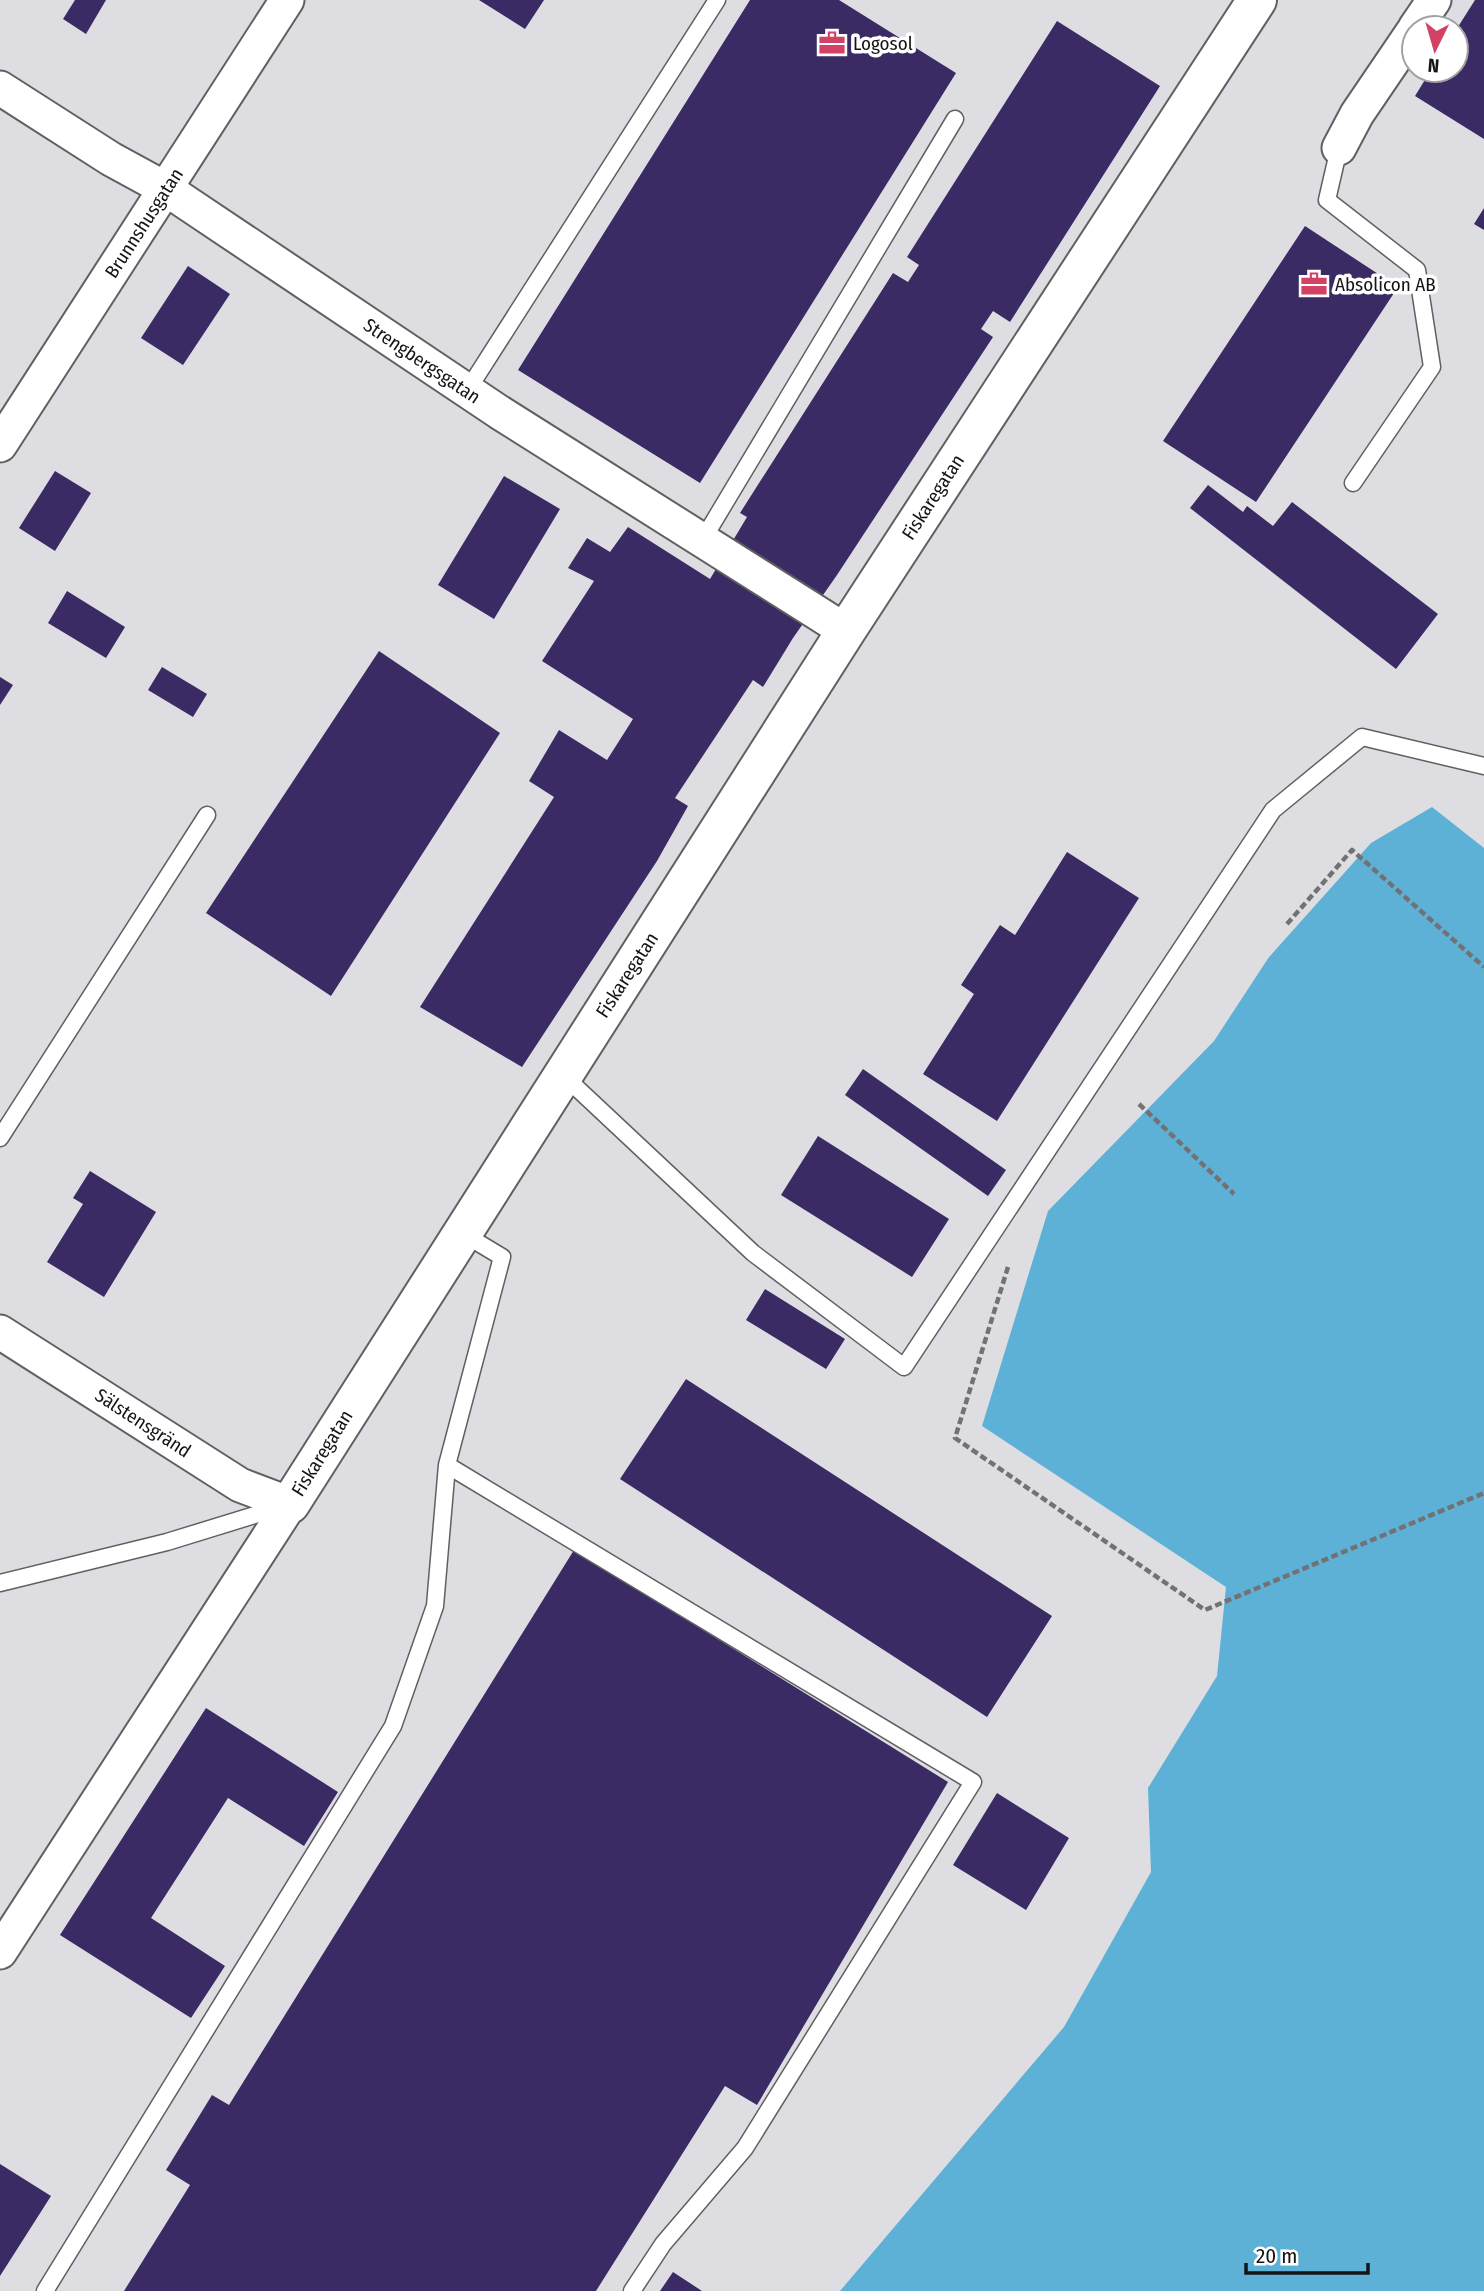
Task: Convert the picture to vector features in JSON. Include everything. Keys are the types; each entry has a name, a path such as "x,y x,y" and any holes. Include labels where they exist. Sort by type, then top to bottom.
{"street":[{"name":"Brunnshusgatan","path":"0,445 287,0"},
{"name":"Fiskaregatan","path":"0,1952 290,1504 846,631 1257,0"},
{"path":"1339,148 1357,114 1400,51"},
{"name":"Strengbergsgatan","path":"0,88 111,159 166,188 467,391 846,631"},
{"name":"Sälstensgränd","path":"0,1332 240,1485 290,1504"}],"lane":[{"path":"467,391 717,0"},
{"path":"702,541 955,119"},
{"path":"1339,148 1327,200 1417,270 1432,367 1353,483"},
{"path":"563,1074 753,1253 904,1367 1273,810 1362,737 1484,765"},
{"path":"0,1138 207,814"},
{"path":"45,2291 393,1726 435,1606 447,1465 502,1257 463,1233"},
{"path":"447,1465 973,1782 745,2148 663,2244 632,2291"},
{"path":"0,1583 167,1542 290,1504"}],"path":[{"path":"1287,924 1352,850 1484,967"},
{"path":"1139,1104 1234,1194"},
{"path":"1011,1258 955,1438 1205,1610 1484,1493"}],"water":[{"path":"1432,807 1484,848 1484,2291 840,2291 1064,2027 1151,1872 1148,1788 1217,1676 1226,1587 982,1426 1048,1211 1214,1041 1269,957 1371,843"}],"building":[{"path":"75,0 106,0 86,34 63,19"},
{"path":"479,0 544,0 525,29"},
{"path":"750,0 839,0 956,73 700,483 518,370"},
{"path":"1475,0 1484,0 1484,139 1415,96 1422,84 1470,84 1470,14 1466,14"},
{"path":"1057,21 1160,86 1010,322 993,311 981,329 993,337 763,687 753,680 675,798 688,806 657,861 522,1067 420,1007 554,797 529,781 559,730 607,760 633,719 542,661 594,581 568,568 587,538 610,552 628,527 710,579 747,517 740,513 893,273 908,282 919,265 907,257"},
{"path":"1484,208 1484,230 1474,224"},
{"path":"1305,226 1398,287 1256,502 1163,441"},
{"path":"188,266 230,294 183,365 141,338"},
{"path":"55,471 91,493 55,551 19,528"},
{"path":"504,476 560,509 494,619 438,585"},
{"path":"1208,485 1243,512 1247,506 1273,526 1292,502 1438,614 1396,669 1190,508"},
{"path":"67,591 125,627 106,658 48,623"},
{"path":"379,651 500,733 331,996 206,913"},
{"path":"162,667 207,694 193,717 148,690"},
{"path":"0,677 13,685 0,705"},
{"path":"1067,852 1139,898 997,1121 923,1074 974,994 961,985 1000,925 1015,935"},
{"path":"863,1069 1006,1170 988,1196 845,1095"},
{"path":"818,1136 949,1219 912,1277 781,1195"},
{"path":"90,1171 156,1212 104,1297 47,1262 83,1204 73,1198"},
{"path":"765,1289 845,1339 826,1369 746,1320"},
{"path":"686,1379 1052,1616 987,1717 620,1479"},
{"path":"574,1550 948,1782 757,2105 725,2086 596,2291 124,2291 190,2185 166,2170 212,2095 229,2105"},
{"path":"206,1708 338,1792 304,1846 228,1798 151,1918 225,1966 191,2018 60,1935"},
{"path":"997,1793 1069,1838 1026,1910 953,1865"},
{"path":"0,2164 51,2196 0,2276"},
{"path":"673,2272 702,2291 660,2291"}],"place":[{"name":"Logosol","path":"832,43"},
{"name":"Absolicon AB","path":"1314,284"}]}
